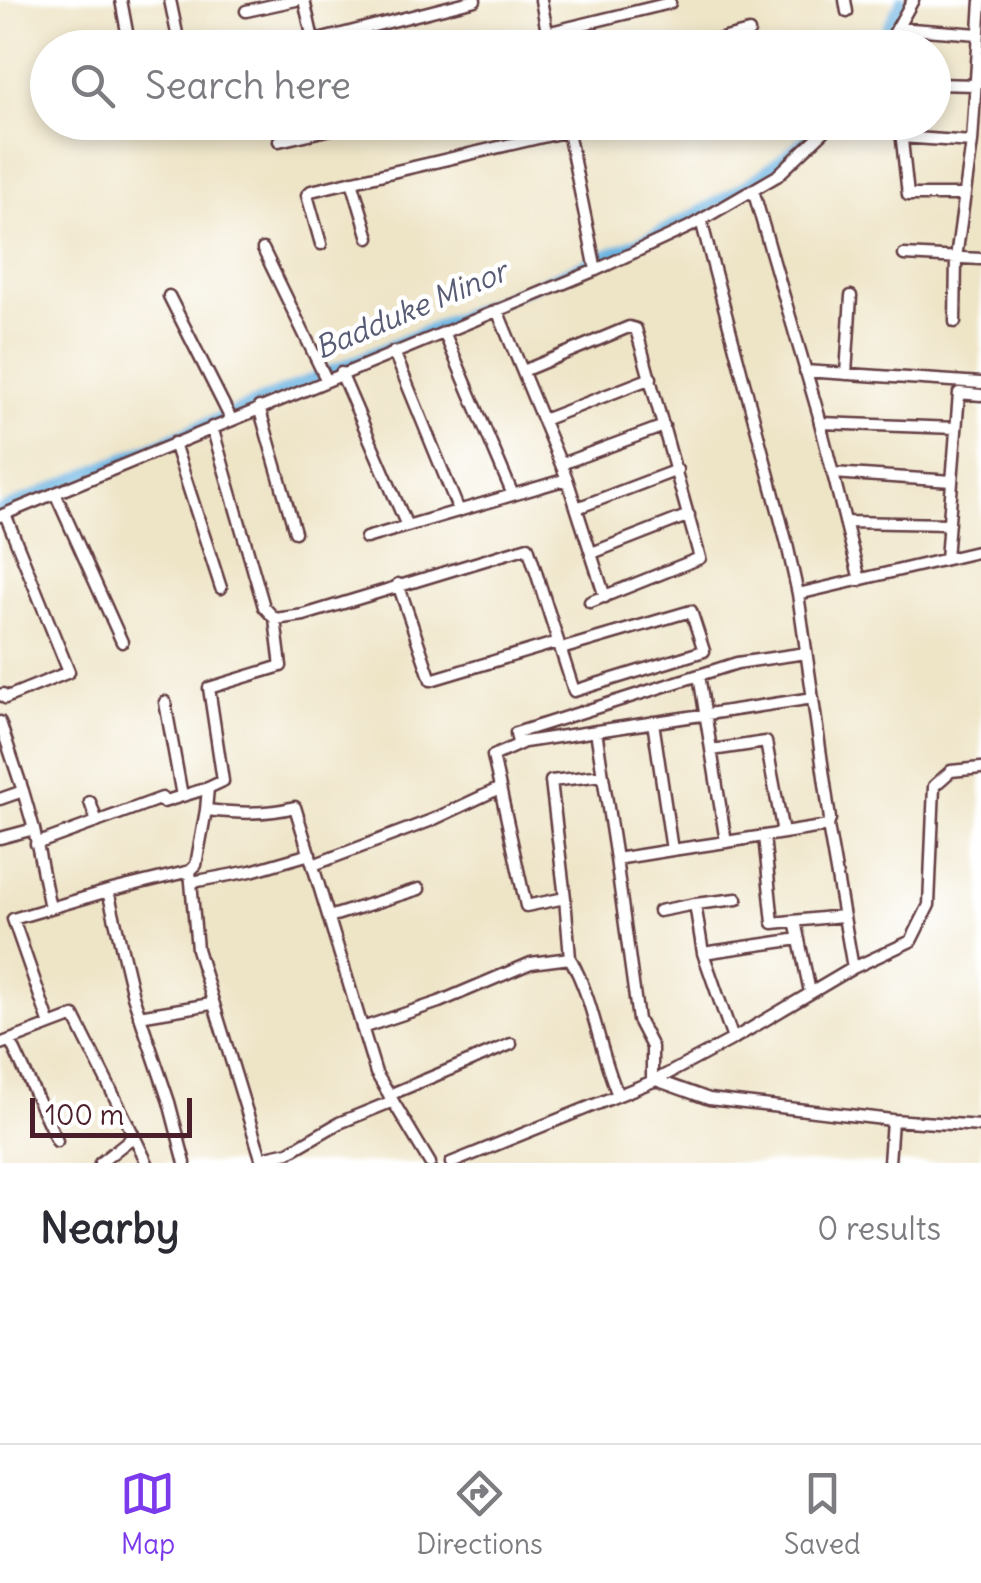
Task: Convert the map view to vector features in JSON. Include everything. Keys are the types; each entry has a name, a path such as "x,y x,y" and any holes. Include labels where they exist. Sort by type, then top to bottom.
{"street":[{"path":"121,0 127,30"},
{"path":"170,0 176,30"},
{"path":"246,11 296,0"},
{"path":"304,0 312,30"},
{"path":"366,30 475,0"},
{"path":"541,0 547,30"},
{"path":"897,30 913,0"},
{"path":"954,322 956,258 972,142 980,0"},
{"path":"551,30 670,3"},
{"path":"951,36 978,34"},
{"path":"951,84 976,85"},
{"path":"279,142 286,140"},
{"path":"321,244 309,192 512,140"},
{"path":"570,140 596,269"},
{"path":"0,695 4,698 69,672 2,515 259,407 324,374 341,373 596,269 701,220 777,176 815,140"},
{"path":"901,140 908,195 963,195"},
{"path":"944,140 972,142"},
{"path":"352,181 369,238"},
{"path":"752,190 806,371 860,580"},
{"path":"701,220 749,392 798,594 828,826 853,968"},
{"path":"263,249 324,374"},
{"path":"904,255 981,259"},
{"path":"170,296 230,419"},
{"path":"846,374 851,296"},
{"path":"498,310 568,478 605,597"},
{"path":"523,370 629,327 636,329 651,378 700,553 698,560 590,602"},
{"path":"444,332 513,495"},
{"path":"394,352 459,511"},
{"path":"806,371 981,383"},
{"path":"341,373 407,526"},
{"path":"543,420 651,378"},
{"path":"946,559 960,394 981,395"},
{"path":"259,407 296,532"},
{"path":"819,418 820,422 956,428"},
{"path":"561,464 664,426"},
{"path":"36,844 162,798 163,802 223,781 209,688 281,666 275,619 264,607 212,427"},
{"path":"174,442 221,588"},
{"path":"577,508 677,470"},
{"path":"833,473 952,481"},
{"path":"366,538 568,478"},
{"path":"54,493 122,642"},
{"path":"592,553 689,514"},
{"path":"846,522 948,524"},
{"path":"275,619 304,615 398,584 528,547 560,646 574,691 704,651 690,612 560,646 431,680 398,584"},
{"path":"798,594 981,551"},
{"path":"806,653 738,662 516,732 518,743 812,698"},
{"path":"699,675 726,842"},
{"path":"165,702 182,796"},
{"path":"0,722 34,829 50,908"},
{"path":"653,722 672,850"},
{"path":"596,731 638,1020 652,1047 654,1080"},
{"path":"523,742 493,756 526,906 565,898"},
{"path":"712,750 766,742 784,833"},
{"path":"452,1163 654,1080 734,1040 853,968 911,941 929,905 934,786 950,771 981,768"},
{"path":"603,775 550,781 570,958 587,988 603,1060 618,1095"},
{"path":"208,788 191,877 197,949 261,1160 289,1152 339,1123 511,1044"},
{"path":"50,1025 13,918 108,890 311,860 432,820 498,789"},
{"path":"0,799 23,792"},
{"path":"90,802 96,822"},
{"path":"206,810 273,813 295,807 376,1073 430,1163"},
{"path":"616,858 828,826"},
{"path":"0,838 34,829"},
{"path":"764,836 773,923 842,916"},
{"path":"328,917 419,889"},
{"path":"108,890 139,1016 185,1163"},
{"path":"659,911 737,899"},
{"path":"695,904 704,953 734,1040"},
{"path":"795,921 810,992"},
{"path":"704,953 799,939"},
{"path":"362,1028 531,964 570,958"},
{"path":"139,1016 211,1004"},
{"path":"57,1141 5,1042 74,1016 146,1163"},
{"path":"654,1080 709,1099 981,1126"},
{"path":"889,1163 892,1120"},
{"path":"100,1163 134,1136"}],"waterway":[{"name":"Badduke Minor","path":"886,30 902,0"},
{"name":"Badduke Minor","path":"0,510 656,234 764,173 803,140"}]}
